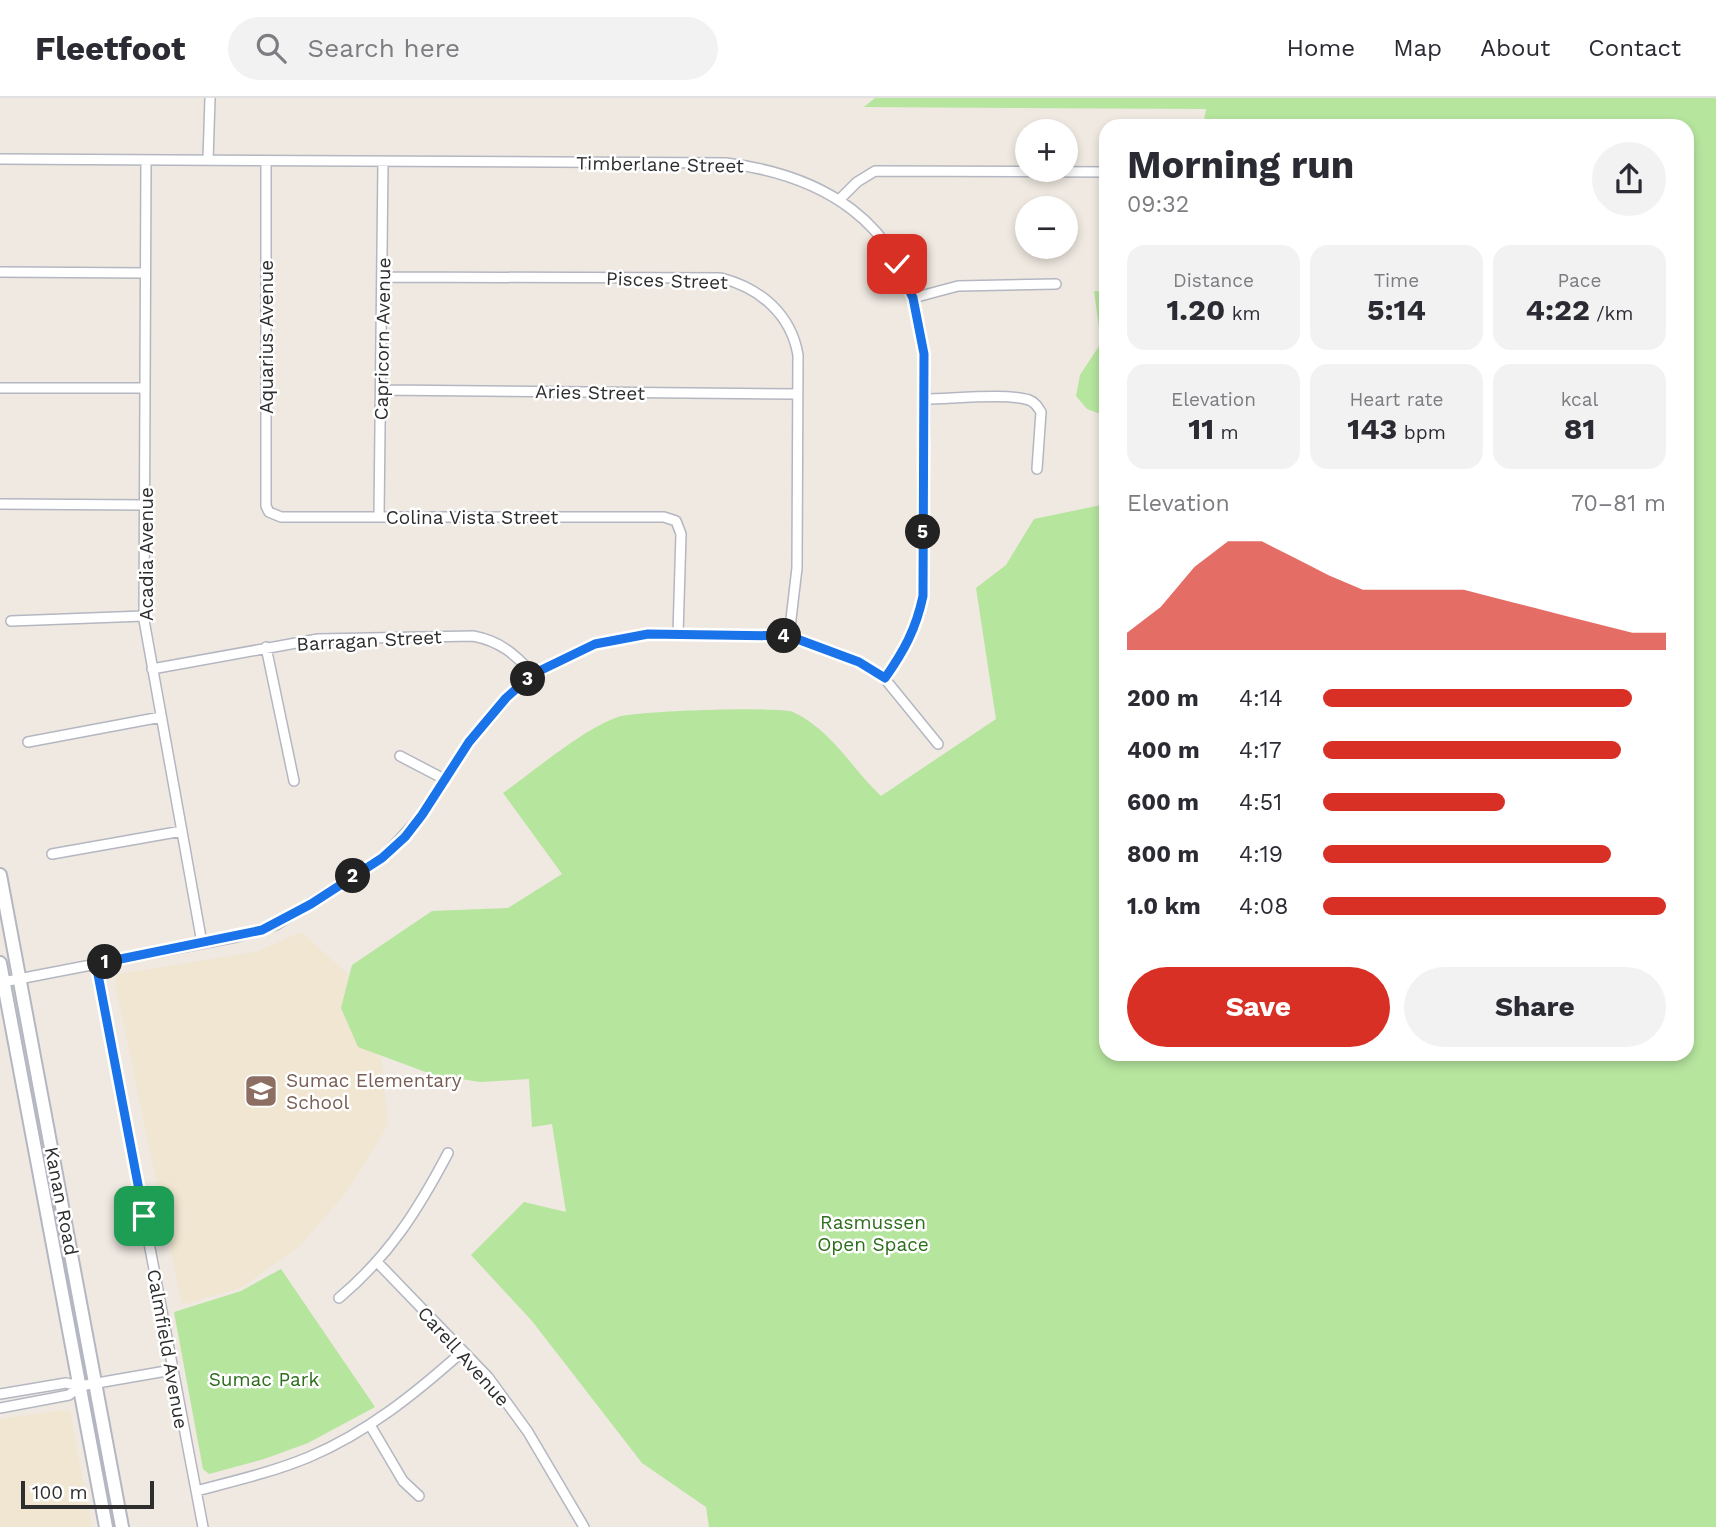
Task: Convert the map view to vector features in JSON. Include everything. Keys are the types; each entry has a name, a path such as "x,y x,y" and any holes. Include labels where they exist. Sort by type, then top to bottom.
{"main road":[{"name":"Kanan Road","path":"0,874 122,1527"},
{"name":"Kanan Road","path":"0,963 107,1527"}],"street":[{"path":"208,160 210,99"},
{"name":"Timberlane Street","path":"0,159 726,163 769,169 807,181 840,199 874,230 897,264 913,298 924,354 923,596 917,622 906,649 885,678"},
{"name":"Acadia Avenue","path":"146,160 144,616 202,943"},
{"name":"Aquarius Avenue","path":"266,161 268,512"},
{"name":"Capricorn Avenue","path":"379,516 383,162"},
{"path":"840,199 857,181 875,171 1099,172"},
{"path":"0,272 145,274"},
{"name":"Pisces Street","path":"383,276 721,278 740,283 766,300 788,323 798,355 797,568 789,636"},
{"path":"913,298 958,286 1056,284"},
{"path":"0,387 145,388"},
{"name":"Aries Street","path":"382,390 797,394"},
{"path":"925,399 1012,398 1036,404 1041,412 1037,469"},
{"path":"1,504 146,505"},
{"name":"Colina Vista Street","path":"268,512 281,517 664,517 676,521 681,534 678,634"},
{"path":"11,621 144,616"},
{"path":"4,982 236,937 276,925 382,858 422,815 469,742 506,698 533,674 595,644 648,634 789,636 859,662 885,678 938,744"},
{"name":"Barragan Street","path":"152,669 318,639 473,636 493,639 514,654 533,674"},
{"path":"267,647 294,781"},
{"path":"28,741 161,717"},
{"path":"400,756 444,779"},
{"path":"52,854 182,831"},
{"name":"Calmfield Avenue","path":"96,964 203,1527"},
{"path":"339,1298 378,1263 419,1208 448,1153"},
{"name":"Carell Avenue","path":"378,1263 488,1377 528,1432 584,1527"},
{"path":"196,1491 264,1474 311,1457 370,1426 418,1391 463,1351"},
{"path":"0,1408 69,1395 80,1387 172,1370"},
{"path":"0,1395 66,1383 80,1387"},
{"path":"370,1426 403,1481 419,1496"}],"shaded area":[{"name":"Sumac Elementary School","path":"301,932 351,977 374,989 388,1125 348,1190 300,1246 241,1288 182,1305 115,983 118,974 256,952"},
{"path":"64,1410 70,1412 92,1527 0,1527 0,1419"}],"green space":[{"name":"Rasmussen Open Space","path":"875,98 1716,98 1716,1527 709,1527 706,1507 642,1463 532,1321 471,1255 524,1202 566,1212 552,1124 532,1127 529,1079 480,1082 431,1074 358,1047 341,1008 352,965 432,911 508,908 562,874 503,793 574,741 618,717 707,710 763,709 793,712 819,728 881,796 996,719 976,588 1006,565 1034,519 1099,505 1099,1061 1694,1061 1694,119 1204,119 1206,109 864,107"},
{"path":"1094,291 1099,291 1099,328"},
{"path":"1099,346 1099,413 1087,409 1076,396 1080,375"},
{"name":"Sumac Park","path":"281,1269 375,1407 308,1443 264,1459 209,1474 203,1469 174,1312 241,1291"}],"place":[{"name":"Sumac Elementary School","path":"261,1091"}],"route":[{"path":"144,1216 96,964 262,930 276,925 311,904 382,858 405,837 469,742 506,698 533,674 569,654 595,644 648,634 789,636 859,662 885,678 906,649 917,622 923,596 924,354 913,298 897,264"}]}
